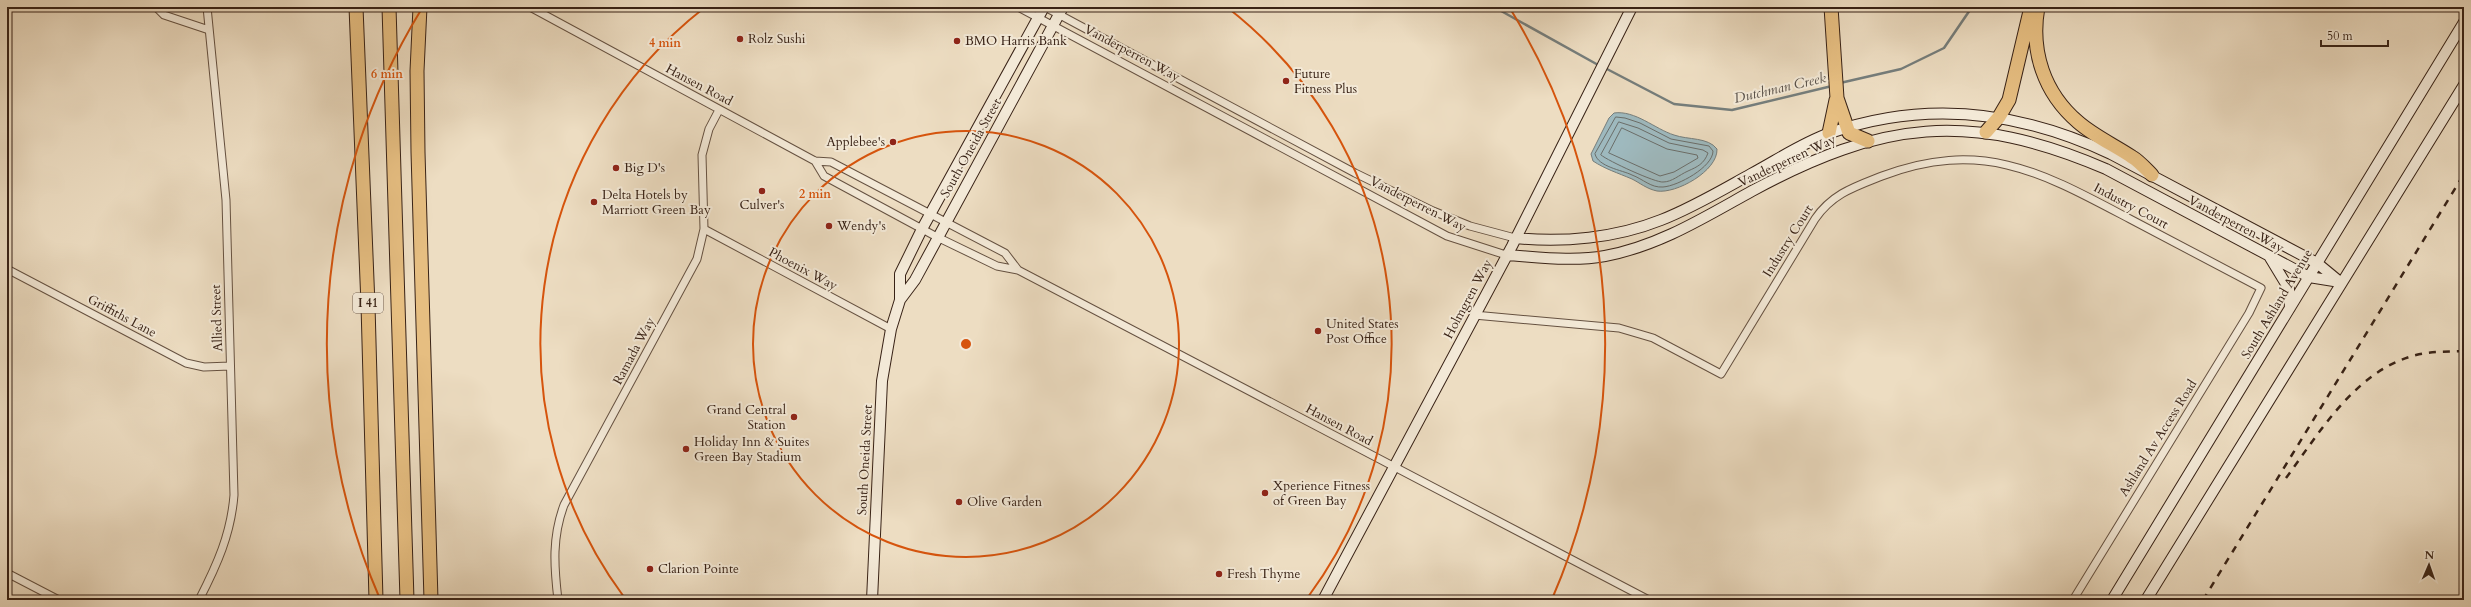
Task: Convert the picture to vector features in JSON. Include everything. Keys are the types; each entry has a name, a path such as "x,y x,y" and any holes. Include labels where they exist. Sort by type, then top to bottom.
{"highway":[{"name":"I 41","path":"356,7 368,305 376,600"},
{"name":"I 41","path":"389,7 407,600"},
{"path":"412,7 417,70 431,600"},
{"path":"417,70 420,7"},
{"path":"1829,133 1837,98 1836,60 1830,7"},
{"path":"1986,132 2000,117 2012,91 2031,7"},
{"path":"2038,7 2035,44 2044,78 2052,94 2078,122 2133,157 2152,175"},
{"path":"1837,98 1846,128 1853,136 1868,141"}],"street":[{"path":"156,7 164,15 209,30"},
{"name":"Allied Street","path":"199,600 224,549 232,513 226,200 207,7"},
{"name":"Vanderperren Way","path":"1018,7 1447,236 1506,255 1553,258 1603,256 1640,247 1669,237 1766,184 1834,151 1868,141 1900,134 1930,131 1986,132 2043,145 2106,169 2309,277 2340,282"},
{"name":"Vanderperren Way","path":"1045,7 1061,10 1355,173 1433,211 1470,226 1515,238 1546,242 1568,240 1617,233 1660,221 1829,133 1892,117 1918,114 1960,113 2000,117 2044,127 2080,139 2152,175 2317,263 2340,282"},
{"name":"South Oneida Street","path":"872,600 882,381 891,328 900,300 900,274 930,214 1045,7"},
{"name":"Holmgren Way","path":"1323,600 1395,468 1515,238 1632,7"},
{"name":"Hansen Road","path":"534,8 815,161 831,162 1005,253 1018,270"},
{"name":"South Oneida Street","path":"900,300 915,280 1061,10"},
{"name":"South Ashland Avenue","path":"2112,600 2464,22"},
{"path":"2146,600 2340,282 2464,85"},
{"name":"Ramada Way","path":"558,600 554,551 558,525 564,505 691,272 702,244 704,229 702,155 709,129 719,110"},
{"name":"Industry Court","path":"1474,315 1619,328 1652,338 1721,374 1815,219 1831,199 1896,171 1918,165 1964,160 2010,165 2058,181 2261,288"},
{"name":"Hansen Road","path":"815,161 824,176 937,237 997,266 1018,270 1649,600"},
{"name":"Phoenix Way","path":"704,229 891,328"},
{"path":"2269,256 2289,289 2290,308"},
{"name":"Griffiths Lane","path":"7,269 186,362 204,367 230,366"},
{"name":"Ashland Av Access Road","path":"2073,600 2249,313 2261,288"},
{"path":"7,573 59,600"}],"water":[{"path":"1614,113 1630,114 1679,137 1708,142 1717,149 1715,157 1711,165 1703,173 1685,185 1665,191 1650,189 1593,161 1591,154 1609,118"}],"waterway":[{"name":"Dutchman Creek","path":"1494,7 1600,66"},
{"name":"Dutchman Creek","path":"1840,83 1901,69 1944,48 1972,7"},
{"name":"Dutchman Creek","path":"1605,68 1674,104 1732,110 1832,86"}],"railway":[{"path":"2203,600 2464,174"},
{"path":"2286,478 2312,441 2341,405 2357,388 2375,374 2395,363 2416,355 2434,352 2464,351"}],"place":[{"name":"Rolz Sushi","path":"740,39"},
{"name":"BMO Harris Bank","path":"957,41"},
{"name":"Future Fitness Plus","path":"1286,81"},
{"name":"Applebee's","path":"893,142"},
{"name":"Big D's","path":"616,168"},
{"name":"Culver's","path":"762,191"},
{"name":"Delta Hotels by Marriott Green Bay","path":"594,202"},
{"name":"Wendy's","path":"829,226"},
{"name":"United States Post Office","path":"1318,331"},
{"name":"Grand Central Station","path":"794,417"},
{"name":"Holiday Inn & Suites Green Bay Stadium","path":"686,449"},
{"name":"Xperience Fitness of Green Bay","path":"1265,493"},
{"name":"Olive Garden","path":"959,502"},
{"name":"Clarion Pointe","path":"650,569"},
{"name":"Fresh Thyme","path":"1219,574"}]}
